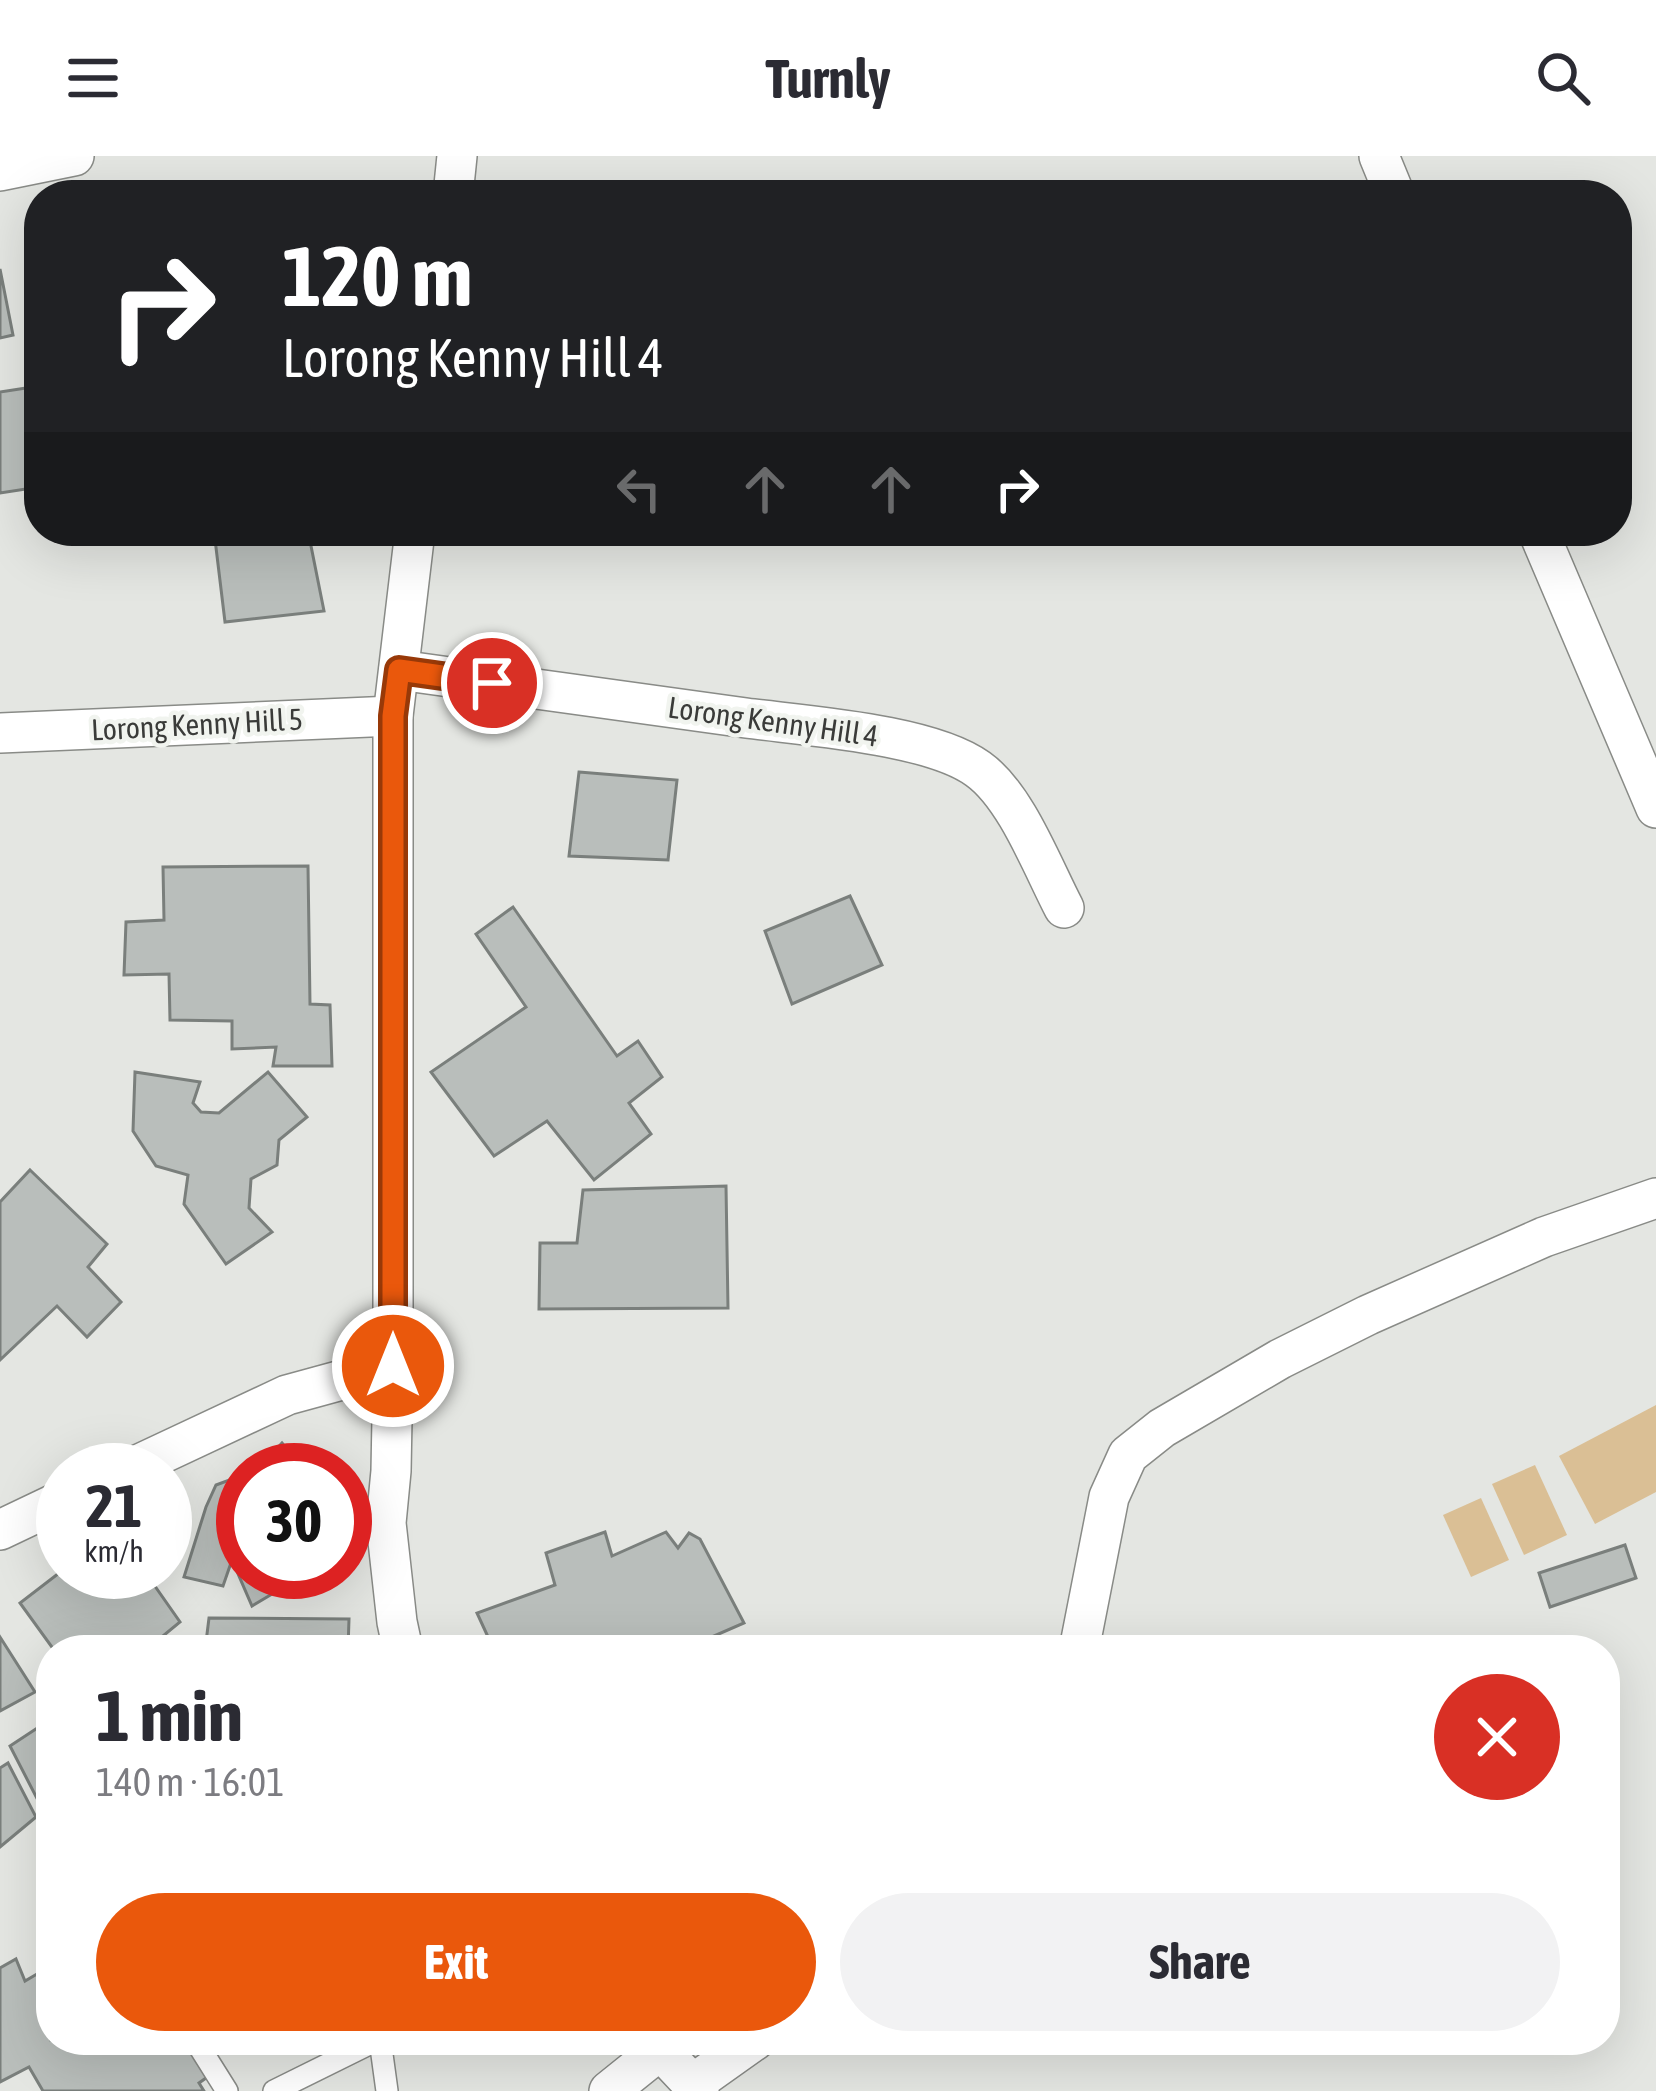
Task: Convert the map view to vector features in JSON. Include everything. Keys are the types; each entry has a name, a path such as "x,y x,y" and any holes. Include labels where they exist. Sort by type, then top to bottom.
{"street":[{"path":"0,171 74,156"},
{"path":"401,1635 386,1523 393,1366 393,716 413,546"},
{"path":"1544,546 1656,808"},
{"name":"Lorong Kenny Hill 4","path":"399,670 920,744 980,770 1006,796 1064,908"},
{"name":"Lorong Kenny Hill 5","path":"0,734 393,716"},
{"path":"1082,1635 1109,1497 1128,1455 1162,1428 1280,1359 1368,1316 1544,1237 1656,1198"},
{"path":"184,1443 286,1395 393,1366"},
{"path":"0,1530 36,1513"},
{"path":"609,2091 646,2055"},
{"path":"665,2055 696,2088 737,2055"}],"lane":[{"path":"204,2055 227,2091"},
{"path":"274,2091 348,2055"},
{"path":"381,2055 387,2091"}],"shaded area":[{"path":"1656,1405 1656,1492 1595,1524 1559,1456"},
{"path":"1535,1465 1567,1535 1524,1555 1492,1484"},
{"path":"1481,1498 1509,1560 1471,1577 1443,1515"}],"building":[{"path":"0,269 13,335 0,338"},
{"path":"24,388 24,489 0,493 0,392"},
{"path":"216,546 311,546 324,611 225,622"},
{"path":"579,772 677,780 668,860 569,856"},
{"path":"308,866 310,1004 330,1005 332,1066 273,1066 276,1047 232,1049 232,1021 170,1020 169,974 124,975 126,922 164,920 163,867"},
{"path":"850,896 882,965 792,1004 765,931"},
{"path":"513,907 617,1056 638,1041 662,1077 629,1103 651,1134 594,1180 547,1121 494,1156 431,1072 526,1007 476,934"},
{"path":"135,1072 200,1082 193,1103 201,1112 219,1113 268,1072 307,1117 279,1140 277,1165 251,1179 249,1208 272,1232 226,1264 184,1204 188,1175 156,1166 133,1131"},
{"path":"30,1170 107,1244 88,1267 121,1302 87,1337 57,1306 0,1360 0,1202"},
{"path":"726,1186 728,1308 539,1309 540,1243 577,1243 583,1190"},
{"path":"216,1485 216,1584 192,1579 192,1552"},
{"path":"605,1532 612,1556 666,1532 678,1548 689,1533 700,1539 744,1623 716,1635 487,1635 477,1613 555,1585 546,1553"},
{"path":"1625,1545 1636,1578 1550,1607 1539,1573"},
{"path":"36,1591 36,1599 164,1599 180,1622 164,1635 43,1635 20,1603"},
{"path":"209,1618 349,1619 348,1635 207,1635"},
{"path":"0,1637 35,1692 0,1711"},
{"path":"36,1729 36,1797 10,1746"},
{"path":"8,1763 36,1817 0,1847 0,1768"},
{"path":"16,1959 25,1981 36,1975 36,2055 202,2055 213,2073 199,2083 204,2091 43,2091 29,2067 0,2082 0,1968"}],"route":[{"path":"393,1366 393,716 399,670 492,683"}]}
